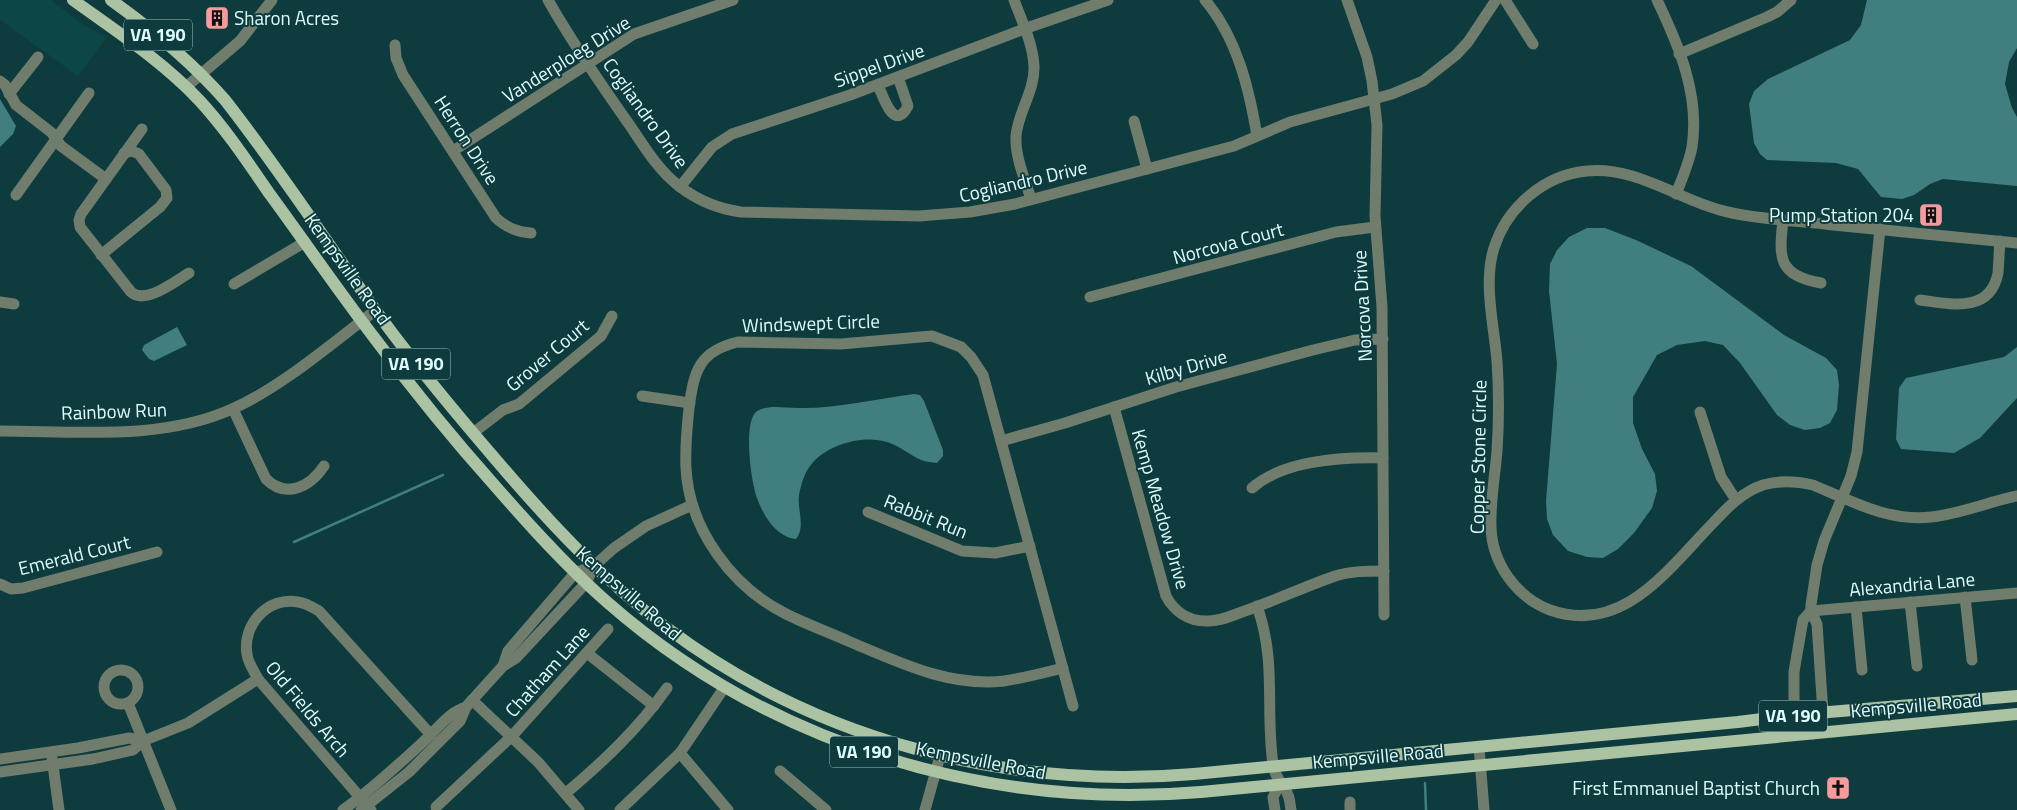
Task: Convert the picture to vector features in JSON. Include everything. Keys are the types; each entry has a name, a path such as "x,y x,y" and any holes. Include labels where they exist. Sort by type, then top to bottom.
{"main road":[{"name":"Kempsville Road","path":"73,0 138,47 186,87 226,133 361,321 428,407 542,539 575,573 628,620 659,644 724,688 762,709 824,737 870,754 935,773 1003,786 1083,795 1172,794 2017,714"},
{"name":"Kempsville Road","path":"111,0 168,42 202,74 233,111 376,310 421,369 473,433 541,511 594,566 668,629 716,662 767,691 845,726 940,756 1014,770 1100,777 1158,776 2017,696"}],"street":[{"path":"186,87 240,41 272,0"},
{"name":"Cogliandro Drive","path":"548,0 588,64 644,146 661,168 680,187 707,203 732,211 892,216 943,215 990,210 1234,146 1290,122 1405,90 1440,70 1468,42 1496,0"},
{"name":"Vanderploeg Drive","path":"453,151 634,34 733,0"},
{"path":"1014,0 1033,55 1033,80 1016,138 1031,199"},
{"name":"Sippel Drive","path":"680,187 712,147 732,134 878,85 1024,29 1108,0"},
{"path":"1205,0 1218,18 1230,41 1243,73 1257,136"},
{"name":"Norcova Drive","path":"1347,0 1367,58 1375,99 1378,149 1375,227 1381,282 1383,339 1384,615"},
{"path":"1505,0 1533,44"},
{"path":"1657,0 1680,54 1691,90 1693,108 1693,137 1688,161 1676,194"},
{"path":"1680,54 1767,17 1777,12 1791,0"},
{"name":"Herron Drive","path":"395,45 396,58 403,75 496,218 511,229 531,233"},
{"path":"9,94 38,57"},
{"path":"878,85 889,112 895,115 900,114 908,106 898,77"},
{"path":"0,81 5,85 16,105 52,133 61,146 106,179"},
{"path":"16,195 89,93"},
{"path":"1134,121 1147,170"},
{"path":"142,129 81,214 79,220 82,231 131,292 138,297 148,296 189,273"},
{"path":"101,255 160,207 167,198 166,190 139,154 132,151 124,153"},
{"name":"Copper Stone Circle","path":"2017,243 1729,213 1706,206 1632,175 1616,172 1586,171 1559,177 1535,190 1513,211 1494,247 1489,278 1499,395 1491,522 1493,544 1506,574 1526,596 1551,610 1577,616 1593,615 1610,612 1637,598 1736,500 1762,485 1782,481 1813,485 1875,511 1904,517 1930,518 2017,496"},
{"path":"1783,220 1780,245 1783,262 1791,272 1801,278 1821,283"},
{"name":"Norcova Court","path":"1090,297 1336,232 1375,227"},
{"path":"1811,611 1803,620 1794,672 1794,716 1812,734 1823,713 1817,624 1811,611 1812,588 1824,541 1851,476 1859,437 1880,229"},
{"path":"1920,300 1961,305 1971,304 1984,296 1993,286 1996,277 2000,241"},
{"path":"234,284 305,242"},
{"path":"0,302 14,304"},
{"name":"Rainbow Run","path":"0,431 144,431 190,424 232,409 274,386 376,310"},
{"name":"Grover Court","path":"473,433 503,410 519,404 601,336 612,316"},
{"name":"Windswept Circle","path":"1063,668 1002,681 960,680 941,677 904,664 785,614 746,588 728,568 706,536 692,505 686,469 686,428 695,374 708,355 721,346 738,342 840,344 932,336 961,347 983,375 1030,546 1063,668 1073,706"},
{"name":"Kilby Drive","path":"1001,441 1065,424 1176,386 1355,340 1383,339"},
{"path":"642,396 690,404"},
{"name":"Kemp Meadow Drive","path":"1114,407 1158,569 1169,602 1181,614 1191,619 1216,621 1337,576 1352,572 1384,571"},
{"path":"232,409 266,479 271,485 282,490 295,489 311,481 324,466"},
{"path":"1700,412 1718,470 1726,487 1736,500"},
{"path":"1252,488 1262,480 1281,471 1316,462 1342,458 1383,458"},
{"path":"503,666 508,651 575,573 594,566 614,548 646,526 692,505"},
{"name":"Rabbit Run","path":"868,512 962,550 994,553 1030,546"},
{"name":"Emerald Court","path":"0,584 11,589 23,588 157,552"},
{"path":"343,810 365,806 409,772 460,721 469,703 503,666 516,658 586,583 594,566"},
{"name":"Alexandria Lane","path":"1811,611 2017,593"},
{"path":"1965,597 1972,660"},
{"name":"Old Fields Arch","path":"365,806 258,679 247,655 246,643 248,631 254,620 273,605 285,602 297,601 319,611 431,735"},
{"path":"1910,602 1916,666"},
{"path":"1258,606 1270,661 1273,766 1280,784 1288,795 1290,810"},
{"path":"1856,607 1862,670"},
{"name":"Chatham Lane","path":"436,807 512,736 608,629"},
{"path":"587,653 654,706"},
{"path":"0,772 53,765 133,750 143,741 188,723 258,679"},
{"path":"566,793 614,751 654,706 667,688"},
{"path":"620,810 680,753 724,688"},
{"path":"128,703 172,810"},
{"path":"469,703 512,736 566,793 579,810"},
{"path":"365,806 378,784 453,712 469,703"},
{"path":"0,759 129,738 143,741"},
{"path":"1479,747 1484,810"},
{"path":"51,752 59,810"},
{"path":"680,753 728,810"},
{"path":"925,810 940,756"},
{"path":"780,771 826,810"},
{"path":"1275,810 1273,797 1280,784"}],"shaded area":[{"path":"0,0 51,0 82,24 107,37 78,76 0,20"}],"water":[{"path":"1867,0 2017,0 2017,48 2009,62 2005,84 2012,108 2017,117 2017,186 1943,179 1930,184 1914,195 1902,199 1881,197 1858,169 1836,163 1767,160 1760,154 1754,143 1749,104 1754,91 1768,79 1850,40 1861,25"},
{"path":"0,99 16,126 13,134 0,147"},
{"path":"1587,228 1605,228 1636,240 1691,266 1784,335 1826,358 1837,370 1839,385 1837,410 1830,423 1820,428 1805,430 1790,425 1777,415 1740,363 1723,345 1705,341 1677,345 1657,355 1633,397 1633,423 1642,449 1655,474 1657,491 1652,508 1634,533 1618,549 1603,558 1587,557 1568,551 1553,535 1547,519 1546,501 1557,364 1549,291 1550,264 1557,250 1569,237"},
{"path":"177,327 187,345 154,361 149,359 142,350 144,345"},
{"path":"2017,347 2017,398 1980,438 1954,453 1901,449 1896,439 1899,388 1906,378 2004,357"},
{"path":"914,394 920,395 924,401 943,450 943,456 937,463 921,460 896,446 877,440 867,439 835,447 817,459 804,476 799,495 801,524 796,539 776,530 760,505 752,479 749,440 752,418 756,412 770,407 826,407"}],"waterway":[{"path":"294,542 443,475"},
{"path":"1425,783 1426,810"}],"place":[{"name":"Sharon Acres","path":"217,18"},
{"name":"Pump Station 204","path":"1931,215"},
{"name":"First Emmanuel Baptist Church","path":"1838,788"}]}
